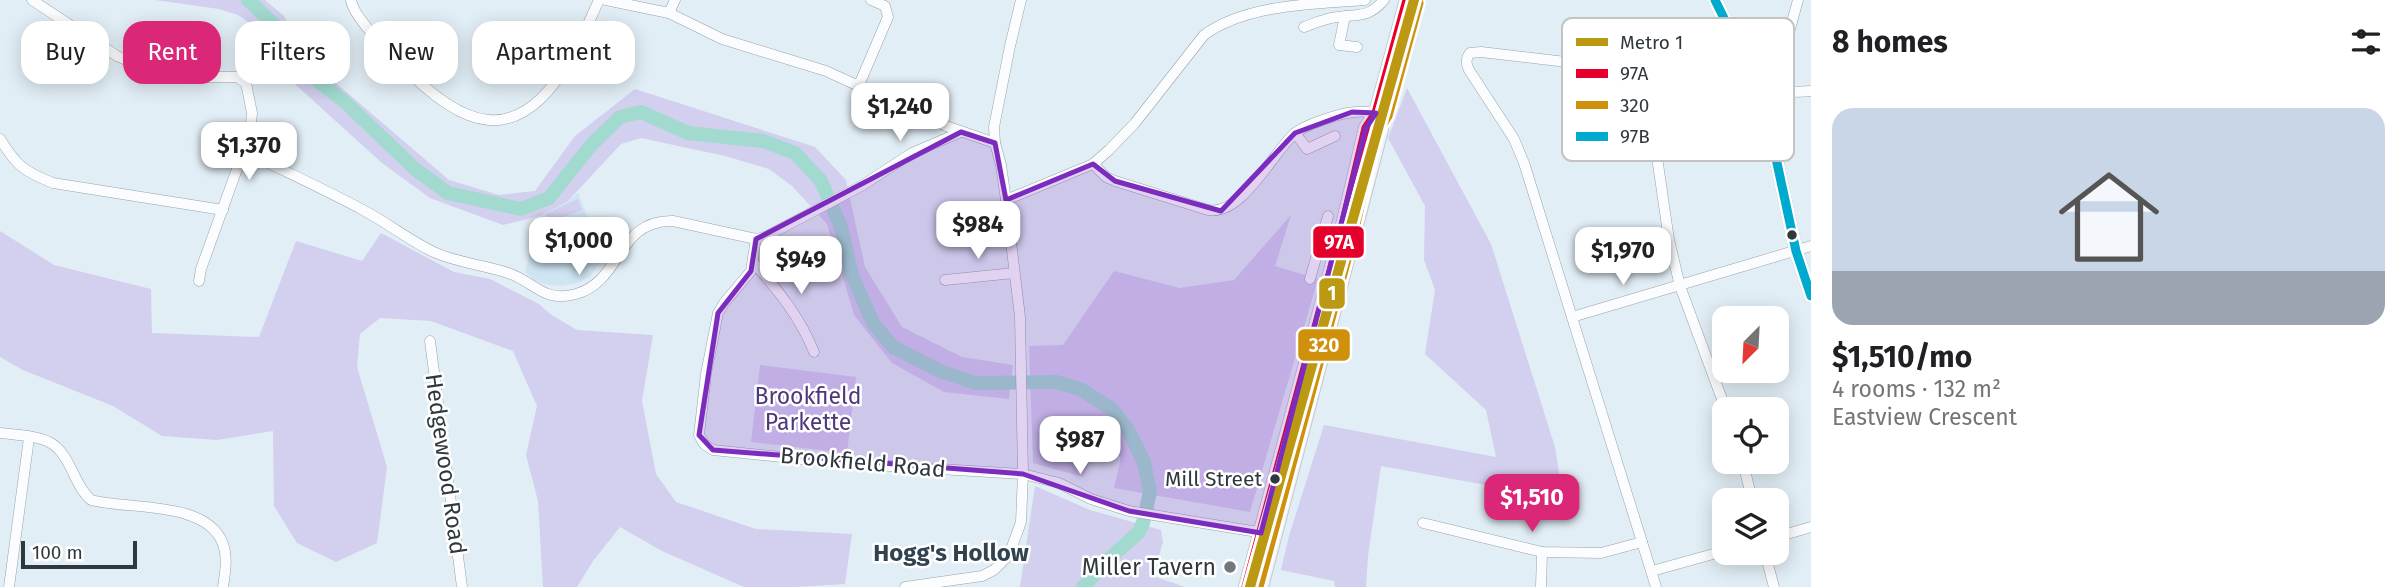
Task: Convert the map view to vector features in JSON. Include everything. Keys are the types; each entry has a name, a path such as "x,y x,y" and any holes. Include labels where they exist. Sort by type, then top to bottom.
{"main road":[{"path":"1261,587 1268,534 1339,263 1381,130 1376,113 1407,0"},
{"path":"1246,587 1268,534"}],"street":[{"path":"32,0 117,56 148,70 182,77 237,77 246,83 253,113 244,151 201,268 199,281"},
{"path":"351,0 352,8 425,89 452,108 480,120 503,121 521,113 537,101 557,80 572,57 599,0"},
{"path":"606,0 669,13 722,38 757,51 792,59 859,85 961,132 995,143"},
{"path":"669,13 675,0"},
{"path":"859,85 888,17 885,6 871,0"},
{"path":"905,587 982,576 1001,565 1012,549 1022,516 1020,317 994,127 1021,0"},
{"path":"1253,0 1259,11"},
{"path":"1006,200 1093,163 1109,150 1135,123 1204,35 1216,26 1259,11 1365,0"},
{"path":"1304,27 1331,18 1363,15 1375,10 1384,0"},
{"path":"1714,0 1726,18"},
{"path":"1794,18 1798,0"},
{"path":"1345,16 1339,46 1357,47"},
{"path":"1562,61 1481,51 1470,53 1466,62 1518,147 1656,587"},
{"path":"1093,163 1106,177 1115,181 1208,210 1222,211 1230,207 1254,183 1295,133 1352,112 1376,113"},
{"path":"244,151 361,209 434,252 453,260 508,273 539,292 554,296 575,295 591,288 605,274 636,232 659,220 756,239 775,233 912,153 961,132"},
{"path":"1295,133 1307,149 1335,136"},
{"path":"0,139 15,162 31,174 52,183 223,210"},
{"path":"1658,161 1669,240 1680,286 1721,397"},
{"path":"1778,161 1811,275"},
{"path":"1310,279 1328,216"},
{"path":"756,239 753,262 793,310 814,352"},
{"path":"1572,317 1803,249"},
{"path":"1803,249 1811,296"},
{"path":"1316,258 1339,263"},
{"name":"Brookfield Road","path":"753,262 751,271 724,303 713,330 699,435 704,444 713,450 840,463 1023,474"},
{"path":"945,280 1014,273"},
{"name":"Hedgewood Road","path":"430,341 462,587"},
{"path":"0,433 46,440 57,446 84,494 91,500 178,512 208,524 216,531 223,544 226,564 223,587"},
{"path":"9,587 29,438"},
{"path":"1023,474 1059,483 1091,499 1129,510 1268,534"},
{"path":"1423,523 1542,552 1601,553 1642,542"},
{"path":"1789,533 1811,527"},
{"path":"1541,587 1542,552"},
{"path":"1652,571 1712,554"},
{"path":"1768,565 1774,587"},
{"path":"977,587 982,576"}],"highlighted area":[{"path":"1352,112 1376,113 1366,128 1261,533 1129,511 1023,474 713,450 699,435 718,313 751,271 756,239 961,132 995,143 1006,200 1093,164 1115,181 1221,211 1295,133"}],"shaded area":[{"path":"578,193 590,223 614,241 590,277 563,286 547,285 534,280 525,272 540,216"}],"green space":[{"path":"155,0 265,0 287,21 247,21 219,9"},
{"path":"295,84 337,84 449,180 499,195 535,191 575,136 635,89 815,147 846,180 865,267 902,327 962,357 1013,365 1009,399 944,392 892,363 854,315 827,224 792,186 769,169 725,156 641,138 621,144 567,202 540,216 503,225 430,198 382,163"},
{"path":"1407,88 1491,244 1555,447 1563,499 1381,466 1366,587 1335,587 1334,581 1281,570 1324,425 1496,457 1486,410 1425,354 1435,290 1424,260 1425,206 1388,138"},
{"path":"578,199 582,210 549,222 545,214"},
{"path":"1291,215 1275,266 1318,279 1250,512 1114,488 1121,457 1095,448 1083,477 1033,463 1029,346 1063,345 1114,271 1180,288 1234,280"},
{"path":"0,231 54,265 151,289 152,333 259,337 296,241 362,261 381,233 454,272 490,279 539,304 577,330 653,335 642,401 656,474 676,502 756,529 852,534 845,584 744,587 662,551 620,527 593,561 577,587 543,587 538,501 526,455 537,406 513,351 431,321 380,318 360,334 357,367 387,467 377,543 336,562 297,543 274,506 273,431 217,440 162,436 113,406 23,370 0,357"},
{"name":"Brookfield Parkette","path":"760,365 856,377 847,453 751,442"},
{"path":"1035,486 1090,510 1161,530 1163,542 1153,576 1185,587 1020,587"}],"waterway":[{"path":"248,0 279,29 298,66 345,102 415,169 448,193 521,209 549,198 592,144 620,117 641,112 688,133 763,141 795,153 821,181 841,227 852,275 873,323 893,347 940,371 975,383 1056,382 1080,389 1112,409 1128,430 1144,462 1150,492 1143,523 1138,533 1083,587"}],"metro line":[{"name":"1","path":"1250,587 1414,0"}],"transit line":[{"name":"97A","path":"1246,587 1341,234 1366,128 1376,113 1407,0"},
{"name":"97B","path":"1715,0 1724,18"},
{"name":"320","path":"1259,587 1353,237 1377,133 1388,116 1419,3"},
{"name":"97B","path":"1777,161 1796,251 1811,296"}],"place":[{"name":"Mill Street","path":"1275,479"},
{"name":"Miller Tavern","path":"1230,567"}],"district":[{"name":"Hogg's Hollow","path":"951,553"}]}
